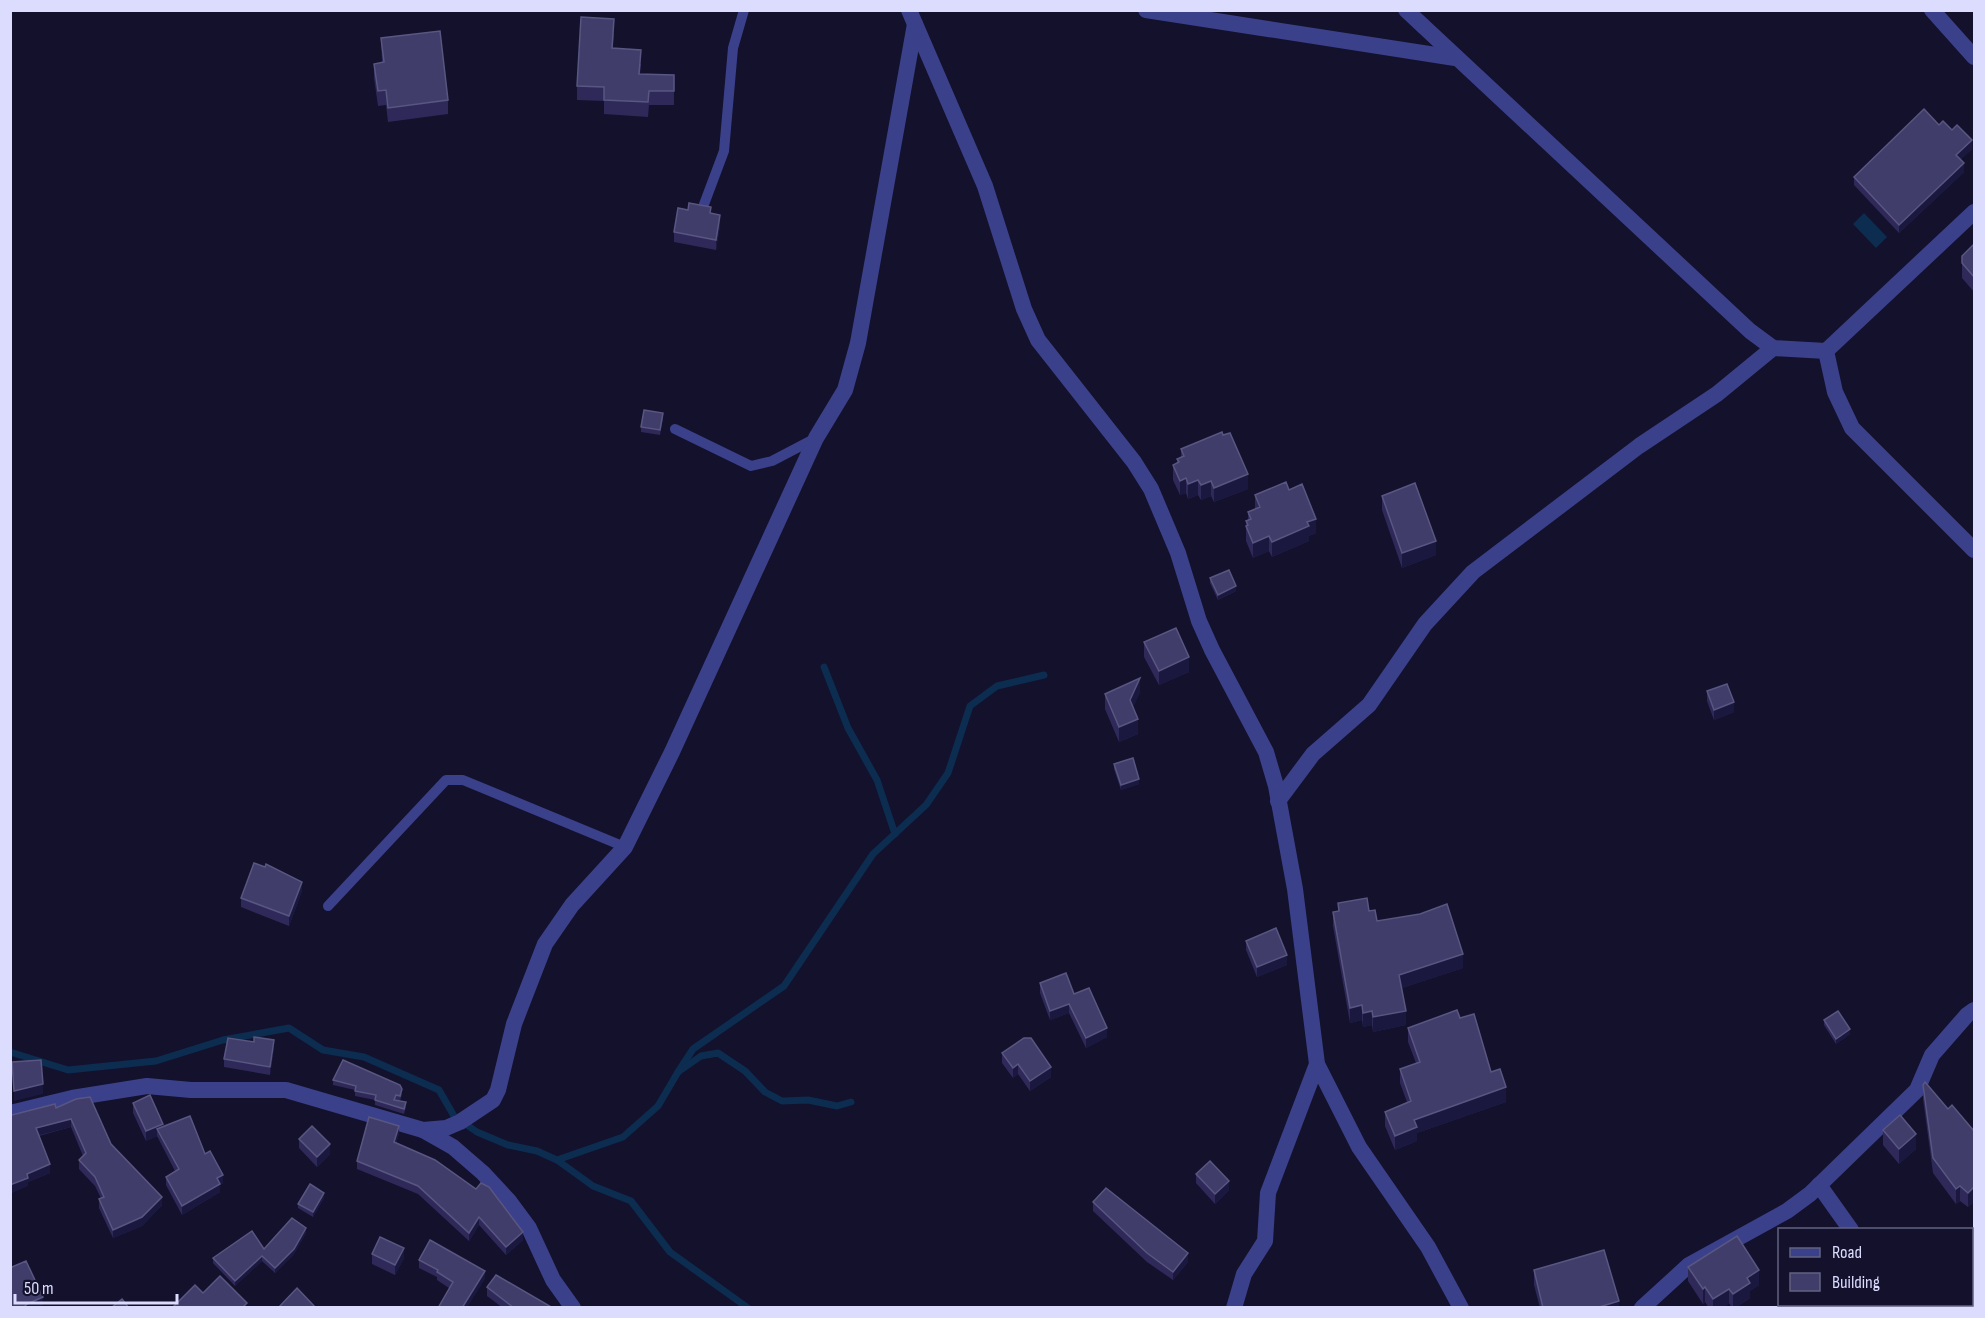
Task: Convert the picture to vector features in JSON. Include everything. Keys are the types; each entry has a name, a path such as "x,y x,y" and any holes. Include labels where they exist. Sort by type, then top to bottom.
{"street":[{"path":"1146,10 1455,58"},
{"path":"1406,10 1750,331 1773,348 1826,351 1974,212"},
{"path":"1932,10 1974,57"},
{"path":"423,1130 446,1128 460,1122 493,1100 498,1090 514,1024 545,944 572,905 625,847 672,752 816,438 845,390 858,343 912,17"},
{"path":"912,17 986,186 1024,309 1038,340 1134,462 1151,489 1178,553 1199,621 1266,752 1295,889 1317,1064 1359,1147 1428,1247 1461,1308"},
{"path":"1278,801 1313,754 1369,705 1425,624 1473,572 1639,446 1717,394 1773,348"},
{"path":"1826,351 1835,392 1852,428 1974,550"},
{"path":"1642,1308 1689,1265 1787,1210 1819,1185 1917,1090 1932,1055 1974,1010"},
{"path":"1234,1308 1244,1274 1265,1241 1268,1193 1317,1064"},
{"path":"10,1113 72,1098 147,1086 191,1090 286,1090 423,1130 460,1154 483,1173 509,1201 529,1228 553,1280 573,1308"},
{"path":"1819,1185 1850,1228"}],"lane":[{"path":"704,207 724,152 732,48 744,10"},
{"path":"675,429 752,466 772,461 816,438"},
{"path":"328,906 446,780 462,780 625,847"}],"water":[{"path":"1864,213 1887,237 1876,248 1853,224"}],"building":[{"path":"581,17 614,19 612,48 641,50 639,74 674,75 674,91 649,91 648,102 604,100 604,87 577,86"},
{"path":"440,31 448,100 388,108 386,90 378,91 374,64 384,62 381,38"},
{"path":"1924,109 1939,125 1943,121 1952,130 1957,125 1972,140 1956,155 1964,163 1899,225 1854,177"},
{"path":"689,203 711,207 710,213 720,215 716,240 674,232 678,208 688,210"},
{"path":"1974,244 1974,277 1962,263 1962,256"},
{"path":"644,410 663,413 660,430 641,427"},
{"path":"1222,432 1223,435 1230,433 1248,474 1214,488 1211,481 1201,485 1198,480 1188,484 1186,478 1180,481 1173,465 1179,462 1177,459 1184,456 1181,449"},
{"path":"1286,482 1289,490 1302,484 1316,519 1307,522 1309,526 1272,542 1269,536 1253,543 1246,521 1251,519 1248,512 1260,507 1255,495"},
{"path":"1415,483 1436,541 1402,553 1382,496"},
{"path":"1229,570 1236,586 1218,595 1210,578"},
{"path":"1176,628 1189,657 1159,671 1144,642"},
{"path":"1140,678 1130,700 1138,719 1119,727 1105,694"},
{"path":"1727,684 1734,702 1714,710 1707,691"},
{"path":"1133,758 1139,779 1121,785 1114,764"},
{"path":"254,863 265,867 266,864 302,882 289,916 241,898"},
{"path":"1367,898 1369,911 1375,910 1377,921 1420,914 1447,904 1463,954 1399,975 1406,1011 1373,1017 1372,1011 1363,1013 1362,1005 1350,1008 1333,912 1339,911 1338,903"},
{"path":"1276,928 1287,955 1257,967 1246,941"},
{"path":"1066,973 1074,994 1089,988 1107,1028 1086,1038 1069,1004 1050,1011 1040,983"},
{"path":"1457,1010 1460,1018 1474,1014 1491,1072 1500,1069 1506,1087 1414,1120 1417,1127 1395,1136 1385,1112 1411,1101 1400,1069 1420,1062 1408,1028"},
{"path":"1838,1011 1850,1029 1836,1039 1824,1020"},
{"path":"254,1037 274,1040 270,1067 224,1059 228,1038 254,1042"},
{"path":"1024,1038 1031,1038 1051,1067 1030,1081 1018,1064 1013,1068 1002,1053"},
{"path":"41,1060 43,1084 14,1091 12,1062"},
{"path":"343,1060 400,1085 402,1089 400,1096 396,1095 394,1100 406,1102 404,1109 375,1100 376,1095 355,1091 356,1086 333,1080"},
{"path":"1925,1082 1948,1109 1952,1105 1974,1131 1974,1187 1968,1193 1960,1186 1956,1189 1933,1158 1923,1085"},
{"path":"150,1095 163,1124 146,1131 133,1103"},
{"path":"90,1097 111,1144 162,1197 142,1217 113,1230 99,1199 104,1197 95,1177 79,1160 86,1153 71,1119 36,1128 50,1164 27,1174 28,1178 10,1185 10,1114 55,1104 56,1108 76,1099"},
{"path":"1900,1115 1916,1134 1899,1149 1883,1130"},
{"path":"190,1116 205,1154 210,1151 223,1175 217,1178 220,1184 182,1206 166,1177 179,1169 157,1129"},
{"path":"369,1117 399,1126 394,1142 435,1160 476,1189 481,1183 489,1187 523,1232 506,1247 479,1217 469,1233 418,1186 357,1161"},
{"path":"312,1126 330,1144 317,1157 299,1139"},
{"path":"1210,1161 1229,1181 1215,1194 1196,1174"},
{"path":"310,1184 324,1193 313,1212 298,1204"},
{"path":"1106,1188 1188,1253 1173,1272 1147,1253 1093,1202"},
{"path":"292,1218 306,1228 294,1249 275,1268 262,1256 235,1281 213,1258 252,1231 264,1249"},
{"path":"1737,1236 1759,1270 1747,1278 1750,1283 1733,1294 1729,1289 1713,1299 1688,1267"},
{"path":"380,1237 404,1248 395,1265 372,1254"},
{"path":"430,1240 485,1271 462,1308 438,1308 453,1282 437,1272 438,1270 419,1260"},
{"path":"1604,1250 1619,1301 1596,1308 1543,1308 1534,1270"},
{"path":"26,1261 43,1297 23,1308 10,1308 10,1265 12,1267"},
{"path":"496,1275 553,1308 514,1308 487,1287"},
{"path":"220,1276 247,1303 242,1308 172,1308 195,1285 203,1293"},
{"path":"297,1288 316,1308 278,1308"},
{"path":"122,1299 129,1308 111,1308"}],"waterway":[{"path":"824,667 848,728 877,780 895,834"},
{"path":"678,1072 693,1049 784,986 873,854 926,805 948,773 970,706 997,686 1044,675"},
{"path":"10,1052 68,1070 156,1061 223,1040 289,1028 323,1050 364,1057 439,1090 454,1116 477,1132 508,1145 537,1151 557,1160 593,1186 631,1201 670,1252 748,1308"},
{"path":"557,1160 623,1137 658,1106 678,1072 701,1056 718,1053 745,1071 765,1092 782,1101 808,1100 837,1106 851,1102"}]}
